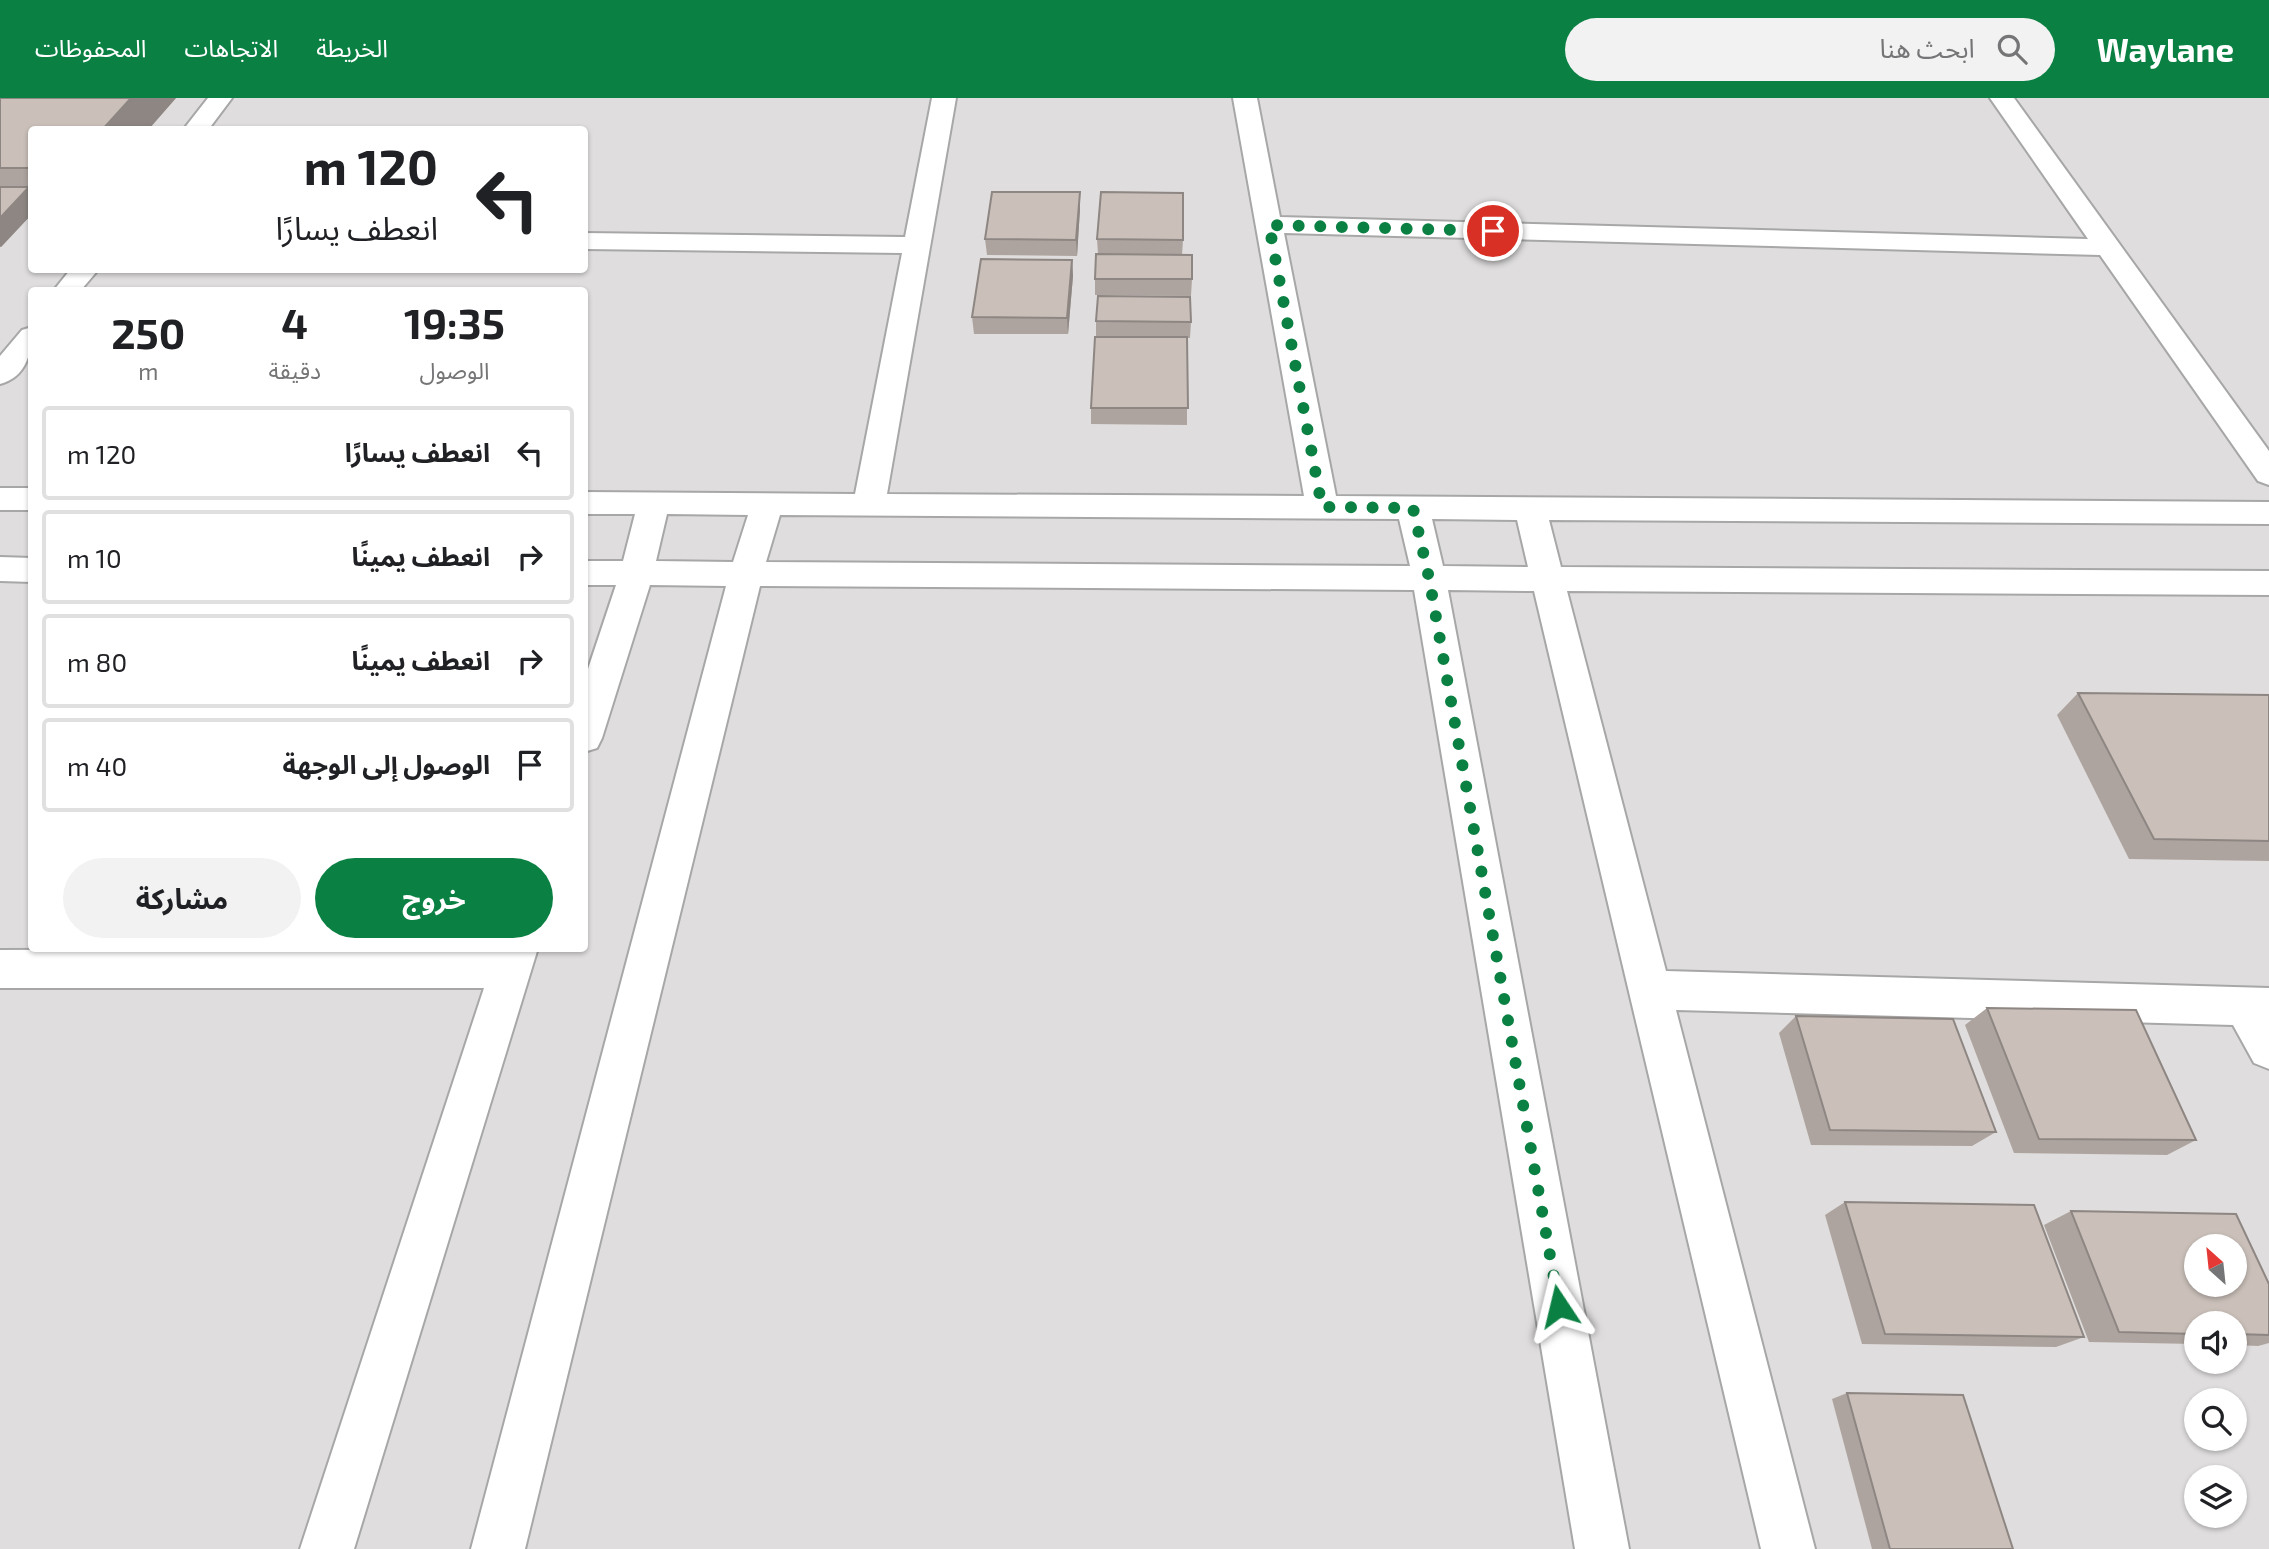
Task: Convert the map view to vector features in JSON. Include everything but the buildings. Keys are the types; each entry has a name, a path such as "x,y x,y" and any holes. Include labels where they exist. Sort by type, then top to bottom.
{"street":[{"path":"198,126 220,98"},
{"path":"869,504 944,98"},
{"path":"1245,98 1322,507"},
{"path":"2002,98 2269,474"},
{"path":"1269,225 2108,247"},
{"path":"588,241 917,245"},
{"path":"70,287 81,273"},
{"path":"0,375 28,340"},
{"path":"0,499 28,499"},
{"path":"588,503 2269,513"},
{"path":"588,726 637,573 654,503"},
{"path":"498,1549 746,574 767,504"},
{"path":"1413,508 1429,578 1601,1549"},
{"path":"1530,508 1788,1549"},
{"path":"0,569 28,569"},
{"path":"588,573 2269,583"},
{"path":"0,969 515,959 327,1549"},
{"path":"1651,990 2257,1007 2269,1049"}],"shaded area":[{"path":"0,98 2269,98 2269,1549 0,1549"}],"route":[{"path":"1493,231 1269,225 1322,507 1413,508 1429,578 1559,1306"}]}
